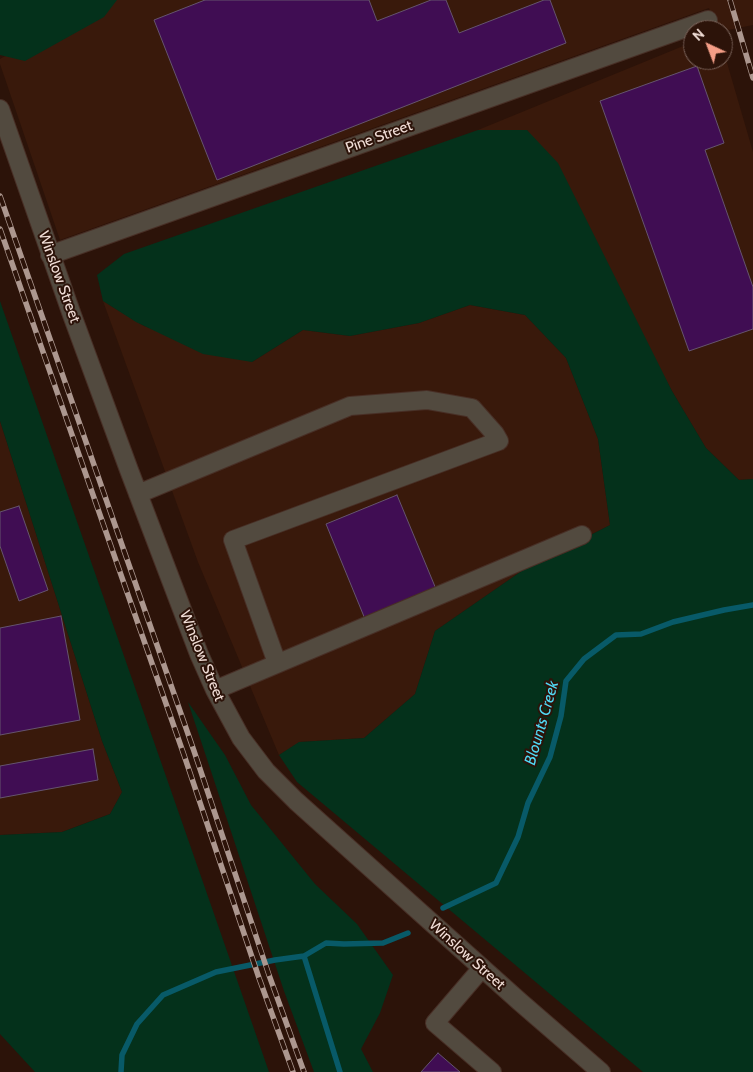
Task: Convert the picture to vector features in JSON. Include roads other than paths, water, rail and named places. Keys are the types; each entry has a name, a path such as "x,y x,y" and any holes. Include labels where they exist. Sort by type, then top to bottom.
{"street":[{"name":"Pine Street","path":"50,255 683,29"},
{"name":"Winslow Street","path":"0,109 50,255 138,494 205,668 241,738 266,771 316,820 601,1072"},
{"path":"138,494 350,406 428,400 472,408 495,434 499,441 233,540 277,663"},
{"path":"215,690 582,535"},
{"path":"482,968 435,1022 492,1072"}],"waterway":[{"name":"Blounts Creek","path":"443,908 496,883 518,837 528,803 550,757 561,716 566,681 584,659 616,635 641,634 673,622 753,605"},
{"name":"Blounts Creek","path":"121,1072 122,1055 137,1024 163,995 216,972 304,956 326,943 383,943 408,933"},
{"path":"304,956 340,1072"}],"railway":[{"path":"730,0 753,78"},
{"path":"0,196 304,1072"},
{"path":"0,229 293,1072"}]}
